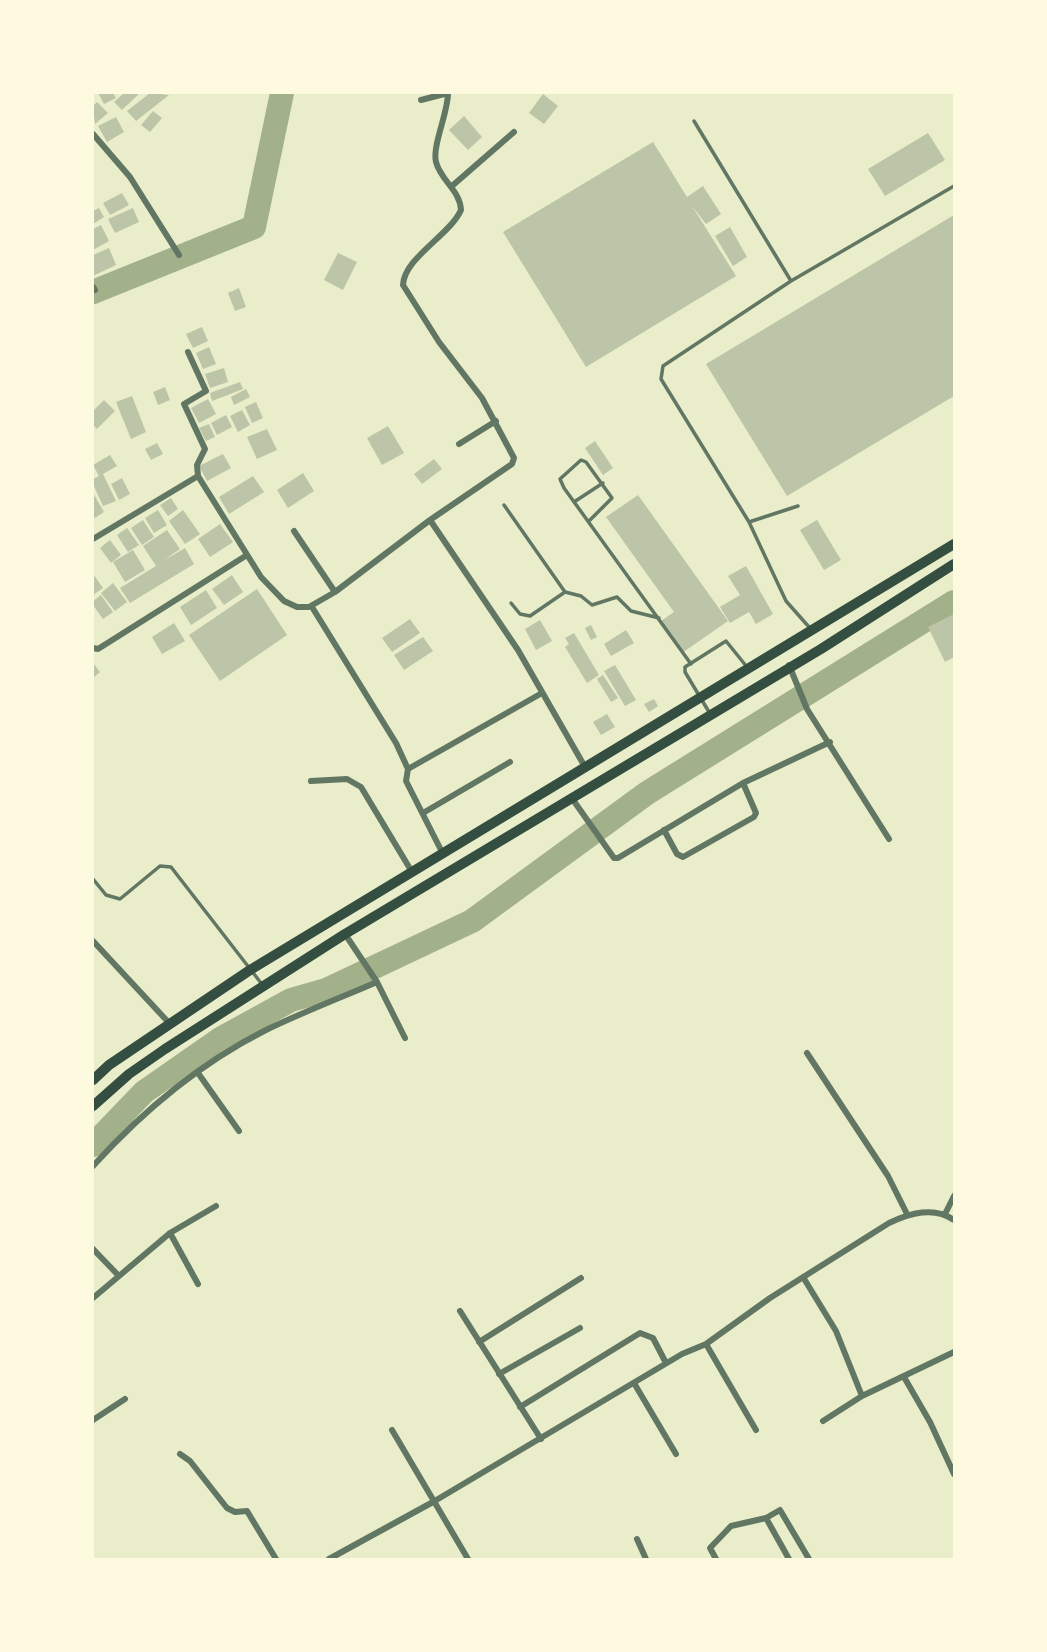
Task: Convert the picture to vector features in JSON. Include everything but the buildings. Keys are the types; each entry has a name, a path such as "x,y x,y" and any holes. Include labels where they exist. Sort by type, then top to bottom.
{"highway":[{"path":"93,1080 250,970 954,544"},
{"path":"93,1106 129,1074 345,933 710,714 791,671 954,564"}],"street":[{"path":"188,352 206,391 184,404 205,449 197,464 198,476 261,577 284,601 297,607 312,607 335,592 430,520 512,464 514,458 496,421 418,311 404,285 410,267 458,218 461,202 436,162 436,148 448,111 448,93 421,100"},
{"path":"452,186 514,132"},
{"path":"93,134 130,177 179,255"},
{"path":"459,444 496,421"},
{"path":"93,539 198,476"},
{"path":"430,520 518,650 585,767"},
{"path":"294,531 335,592"},
{"path":"93,648 98,649 247,555"},
{"path":"312,607 396,743 408,769 406,781 443,854"},
{"path":"791,671 807,709 889,839"},
{"path":"408,769 542,694"},
{"path":"571,797 614,858 618,858 743,783 830,742"},
{"path":"423,813 510,762"},
{"path":"311,781 347,779 361,787 412,872"},
{"path":"664,830 677,854 683,857 754,817 756,813 743,783"},
{"path":"345,933 375,979 405,1038"},
{"path":"93,941 170,1024"},
{"path":"93,1166 134,1120 198,1073 263,1032 375,979"},
{"path":"807,1053 888,1176 907,1214"},
{"path":"198,1073 239,1130"},
{"path":"945,1214 954,1196"},
{"path":"93,1298 170,1233 216,1206"},
{"path":"329,1559 433,1502 666,1363 706,1344 803,1277 907,1214 945,1214 954,1220"},
{"path":"170,1233 198,1284"},
{"path":"93,1249 118,1275"},
{"path":"803,1277 836,1331 862,1396"},
{"path":"479,1342 581,1278"},
{"path":"460,1311 541,1439"},
{"path":"499,1374 580,1328"},
{"path":"520,1407 635,1335 645,1334 653,1338 666,1363"},
{"path":"706,1344 756,1430"},
{"path":"822,1421 862,1396 954,1352"},
{"path":"904,1377 930,1422 954,1474"},
{"path":"634,1383 676,1454"},
{"path":"93,1420 125,1399"},
{"path":"392,1430 468,1559"},
{"path":"180,1454 190,1461 231,1511 247,1511 276,1559"},
{"path":"716,1559 710,1548 730,1526 766,1518 780,1510 809,1559"},
{"path":"766,1518 789,1559"},
{"path":"636,1539 646,1559"}],"lane":[{"path":"694,121 791,281"},
{"path":"821,649 811,630 786,601 749,522 661,379 663,366 791,281 954,186"},
{"path":"589,521 612,498 586,462 577,462 560,479 574,502 691,664"},
{"path":"574,502 603,483"},
{"path":"504,505 565,592 581,596 592,605 617,597 631,611 659,618"},
{"path":"749,522 798,506"},
{"path":"510,603 520,614 530,616 565,592"},
{"path":"710,714 685,672 691,664 726,641 747,667"},
{"path":"93,879 106,895 120,899 160,866 171,867 264,986"}],"waterway":[{"path":"93,292 254,227 282,93"},
{"path":"93,1145 144,1092 220,1039 291,1000 326,990 472,921 647,793 954,602"}]}
